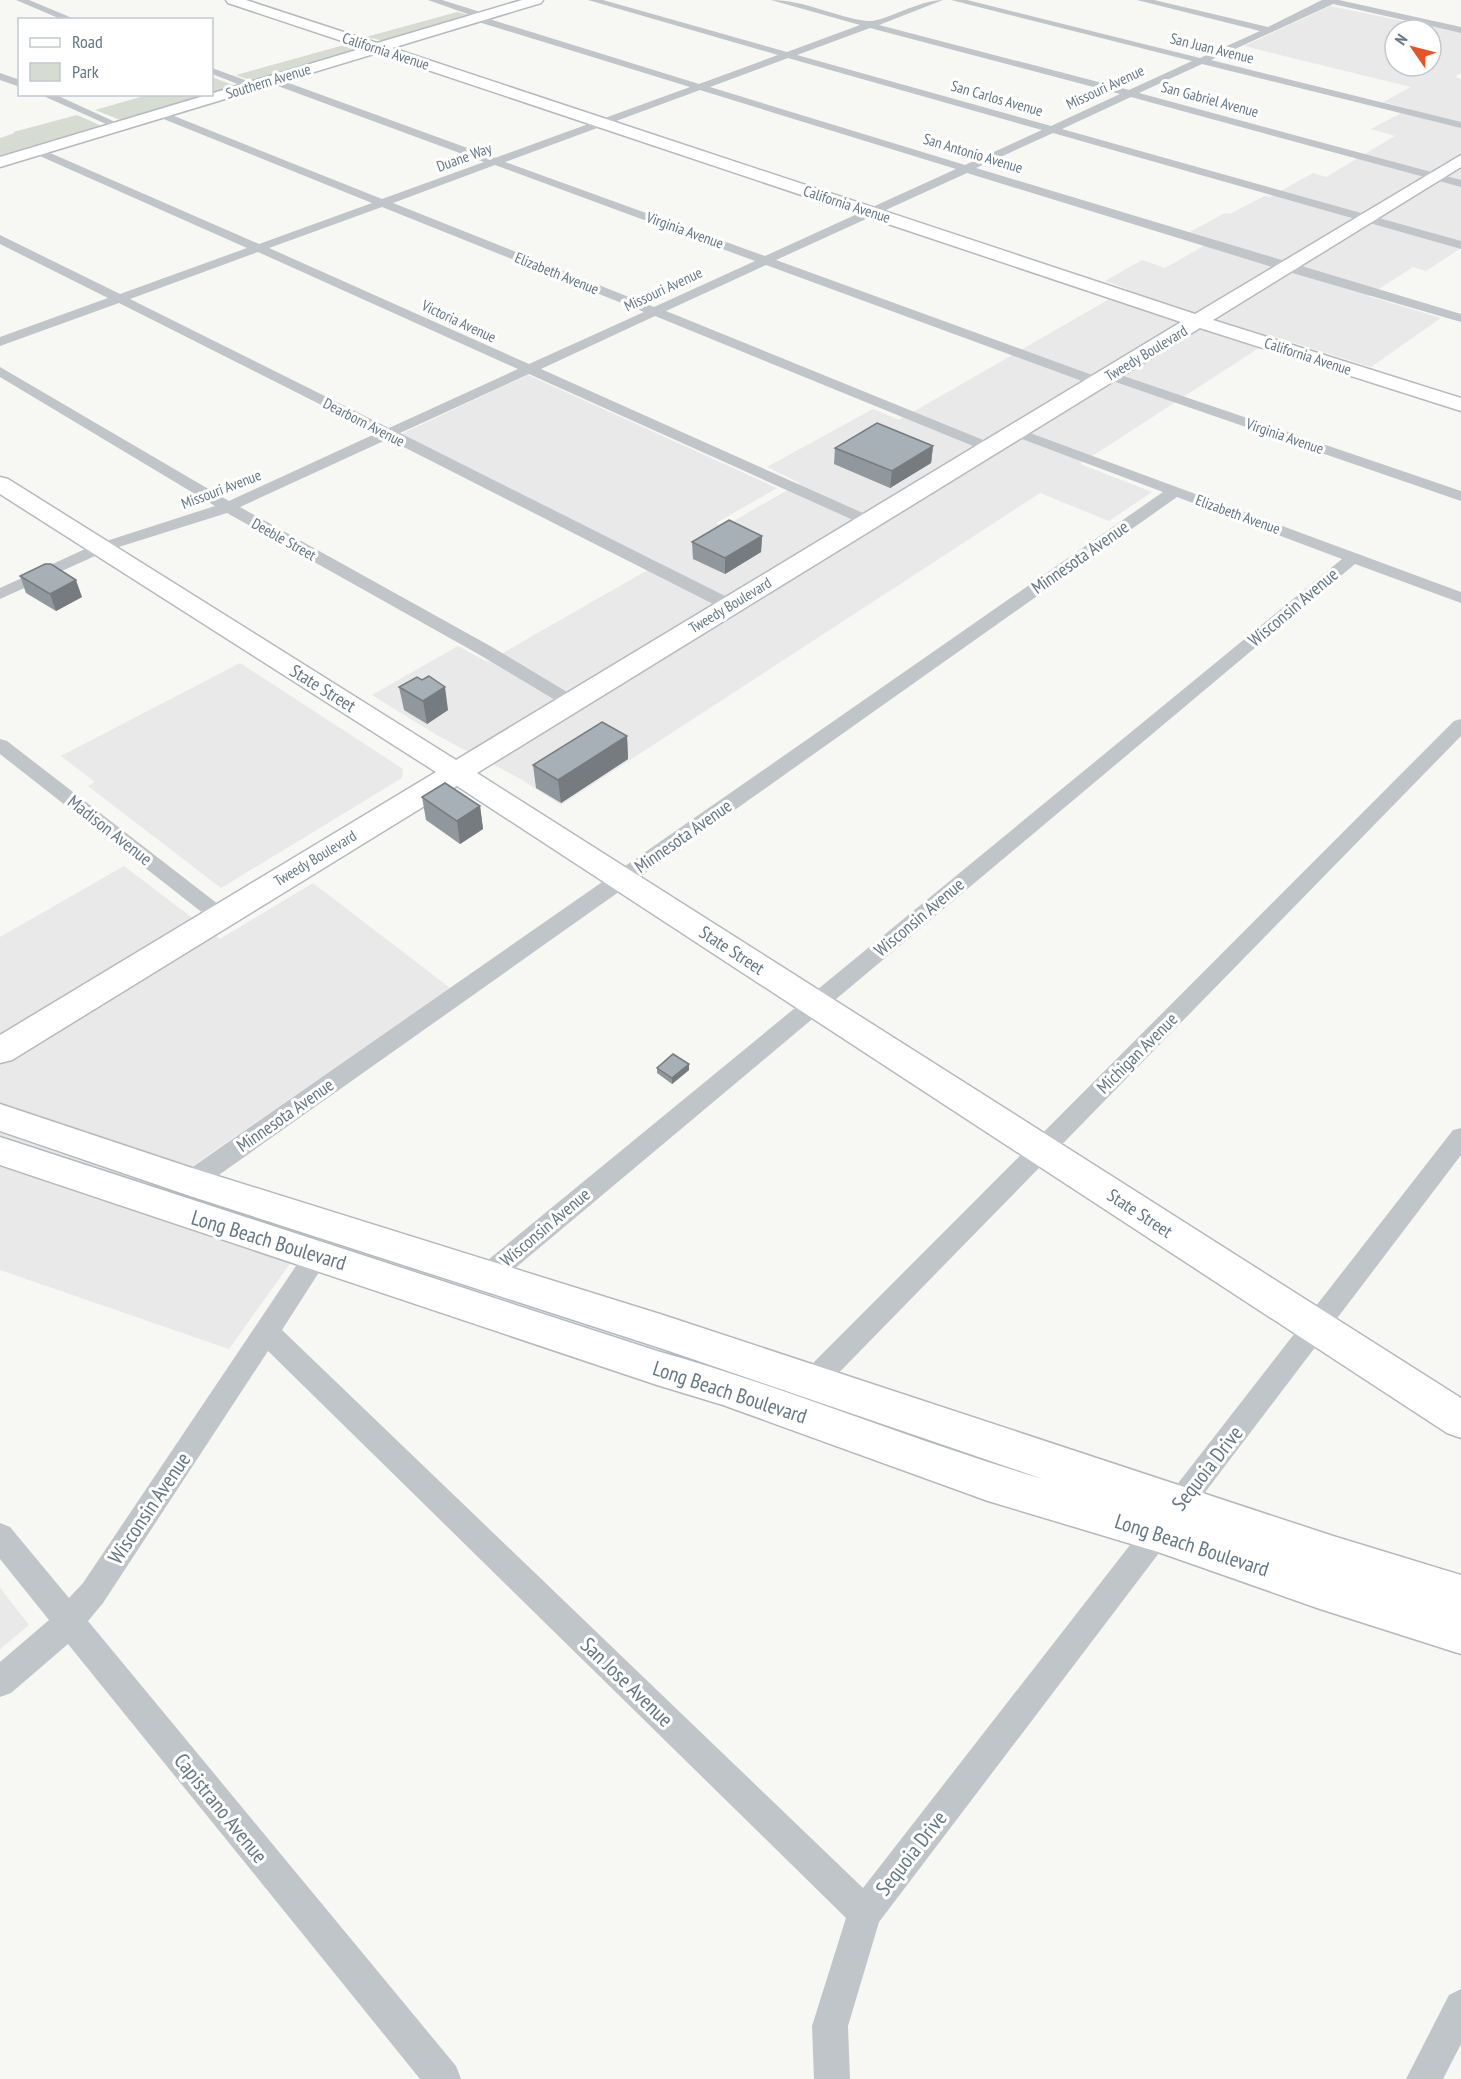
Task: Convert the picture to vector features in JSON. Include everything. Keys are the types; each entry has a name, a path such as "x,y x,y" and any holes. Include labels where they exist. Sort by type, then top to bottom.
{"main road":[{"name":"California Avenue","path":"233,0 1198,321 1461,405"},
{"name":"Southern Avenue","path":"0,162 536,0"},
{"name":"Tweedy Boulevard","path":"0,1051 1461,160"},
{"name":"State Street","path":"0,484 455,772 1461,1420"},
{"name":"Long Beach Boulevard","path":"0,1118 190,1182 812,1382 1168,1518 1320,1588 1461,1632"},
{"name":"Long Beach Boulevard","path":"0,1151 502,1317 723,1387 988,1482 1168,1518 1333,1557 1461,1596"},
{"path":"365,1270 376,1264 388,1262 463,1285 477,1283 486,1277"}],"street":[{"path":"21,0 68,18"},
{"name":"San Antonio Avenue","path":"433,0 480,17 967,169 1461,318"},
{"name":"San Carlos Avenue","path":"593,0 1461,245"},
{"name":"San Gabriel Avenue","path":"776,0 1130,93 1461,184"},
{"name":"Duane Way","path":"0,342 938,0"},
{"name":"San Juan Avenue","path":"956,0 1461,125"},
{"path":"1142,0 1269,30"},
{"path":"1331,0 1461,30"},
{"name":"Missouri Avenue","path":"0,594 100,548 228,507 1331,0"},
{"path":"213,71 252,86"},
{"path":"0,76 18,83"},
{"name":"Virginia Avenue","path":"271,80 766,260 1104,378 1461,496"},
{"path":"49,96 118,126"},
{"name":"Elizabeth Avenue","path":"160,114 988,447"},
{"name":"Victoria Avenue","path":"37,151 868,521"},
{"name":"Dearborn Avenue","path":"0,239 386,434 471,473 729,605"},
{"name":"Deeble Street","path":"0,371 228,507 486,651 571,702"},
{"name":"Elizabeth Avenue","path":"1014,431 1461,598"},
{"name":"Minnesota Avenue","path":"190,1182 1175,491"},
{"name":"Wisconsin Avenue","path":"486,1277 1353,558"},
{"name":"Michigan Avenue","path":"812,1382 1461,725"},
{"name":"Madison Avenue","path":"0,745 220,916"},
{"name":"Sequoia Drive","path":"865,1913 1461,1137"},
{"name":"Wisconsin Avenue","path":"0,1682 53,1638 93,1593 317,1255"},
{"name":"San Jose Avenue","path":"266,1332 865,1913"},
{"name":"Capistrano Avenue","path":"0,1537 443,2079"},
{"path":"832,2079 830,2026 865,1913"},
{"path":"1424,2079 1461,2007"}],"shaded area":[{"path":"1330,6 1388,18 1383,18 1383,78 1443,78 1443,29 1461,33 1461,73 1455,76 1461,80 1461,248 1426,271 1413,267 1368,296 1441,318 1371,367 1276,337 1080,464 1152,492 1109,521 1040,493 561,805 519,778 440,737 372,695 458,646 487,662 660,563 399,435 528,375 777,488 716,523 723,527 800,483 767,467 873,409 899,420 1127,289 1105,281 1142,260 1165,268 1214,240 1190,232 1225,213 1230,214 1264,196 1270,197 1313,173 1326,177 1395,136 1371,129 1409,109 1383,102 1411,87 1244,46"},
{"path":"240,663 403,769 402,778 221,888 88,786 95,782 61,756"},
{"path":"124,866 220,939 313,883 450,988 133,1207 294,1258 229,1349 0,1270 0,937"},
{"path":"0,1588 29,1625 0,1649"}],"green space":[{"path":"457,12 473,16 389,42 366,37"},
{"path":"344,45 359,50 255,82 236,75"},
{"path":"213,77 238,87 213,94"},
{"path":"144,96 208,96 123,121 95,110"},
{"path":"77,115 104,127 0,158 0,138 15,133 13,132"}],"building":[{"path":"877,423 933,446 892,471 835,448"},
{"path":"729,520 762,536 725,558 692,542"},
{"path":"45,564 51,564 76,580 50,594 20,576"},
{"path":"429,676 445,687 423,701 399,687 417,677 422,680"},
{"path":"602,722 627,736 558,780 533,765"},
{"path":"445,783 480,806 457,821 422,797"},
{"path":"673,1054 689,1064 672,1078 657,1068"}]}
